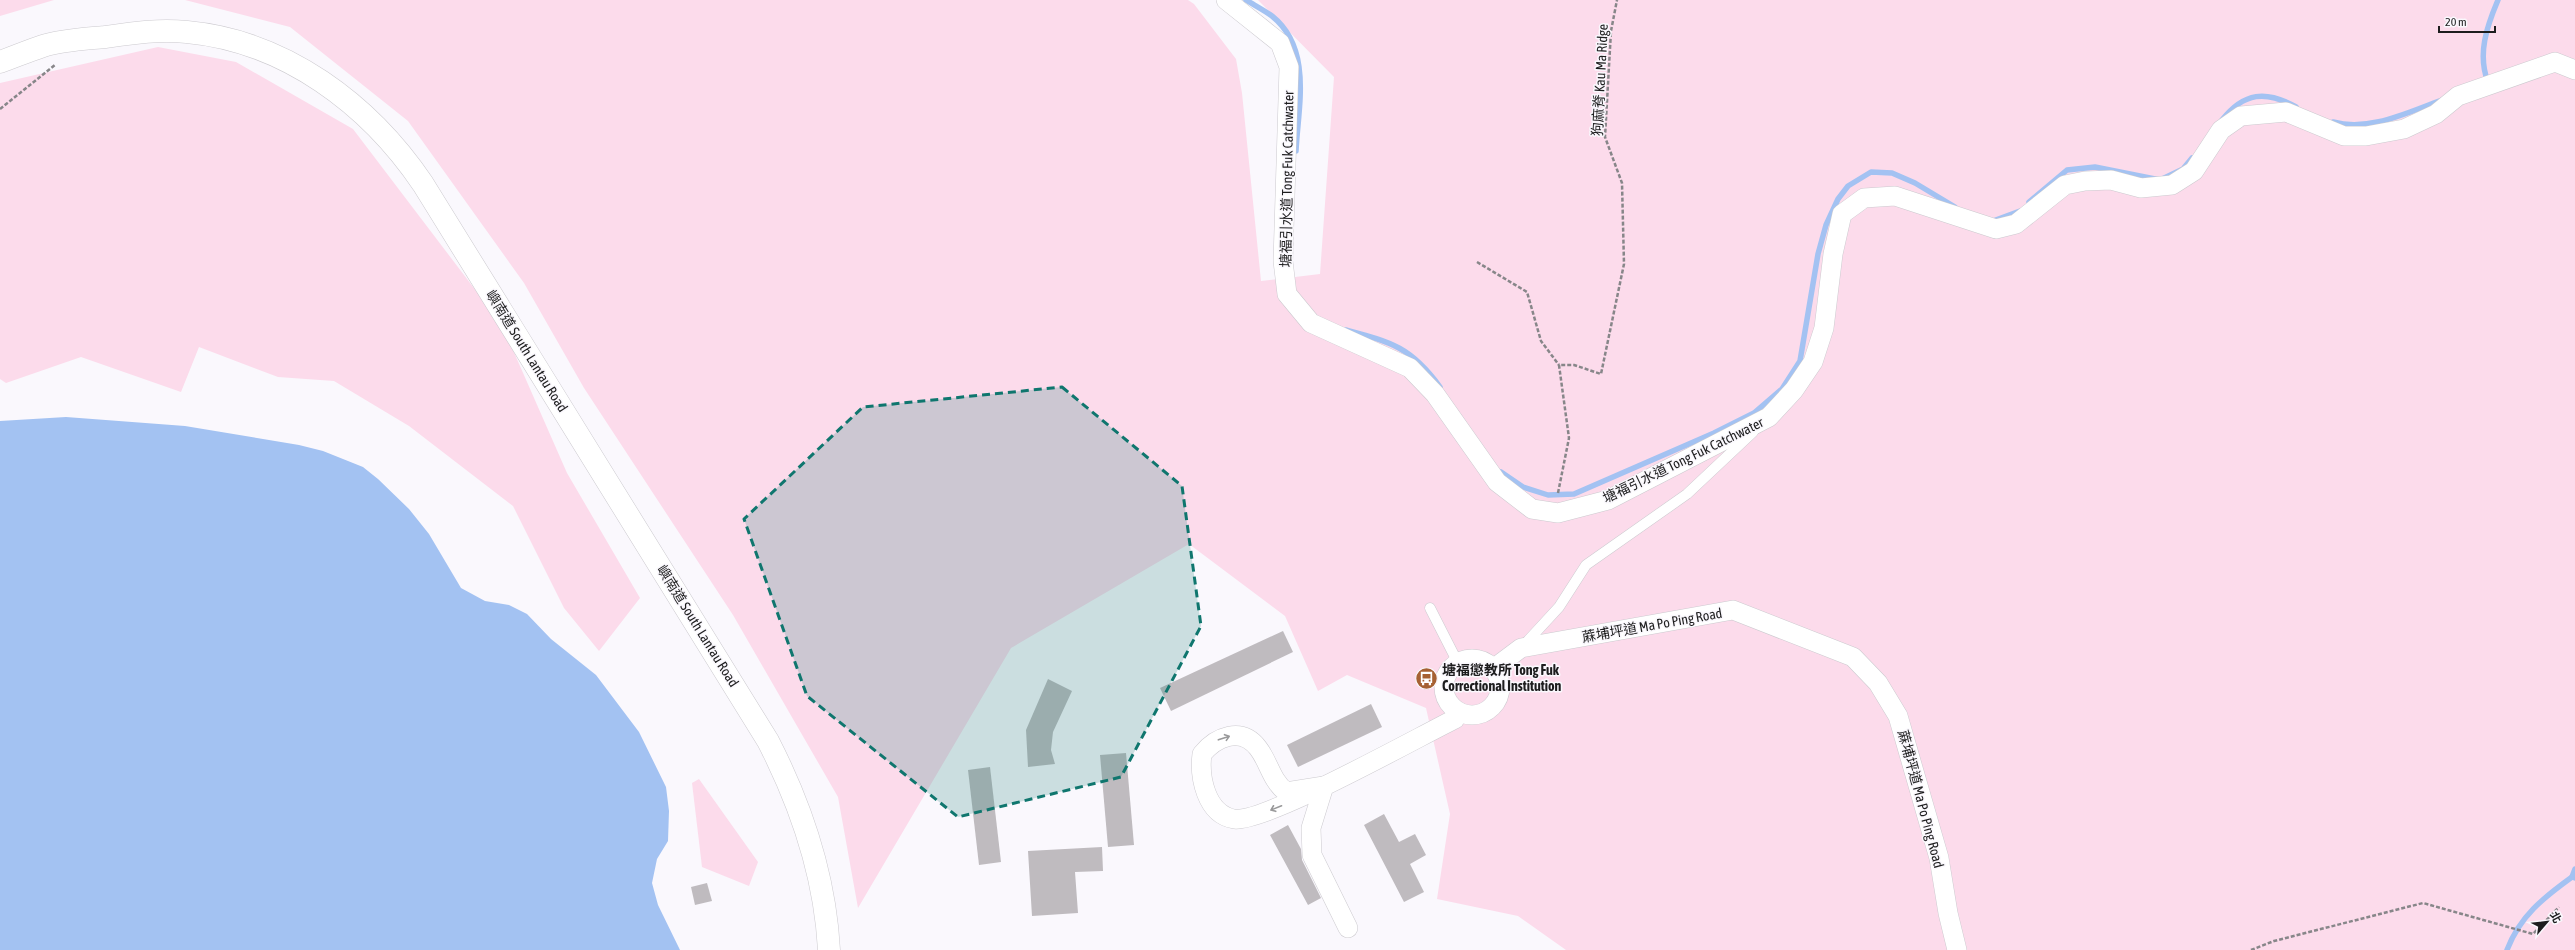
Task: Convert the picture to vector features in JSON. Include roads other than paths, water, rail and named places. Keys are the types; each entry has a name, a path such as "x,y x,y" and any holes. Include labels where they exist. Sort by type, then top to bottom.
{"main road":[{"name":"嶼南道 South Lantau Road","path":"0,62 44,46 72,41 166,31 205,34 241,43 283,60 322,81 359,109 401,153 423,184 768,741 795,797 811,841 822,893 829,950"}],"street":[{"name":"塘福引水道 Tong Fuk Catchwater","path":"1226,0 1280,43 1289,67 1283,261 1287,294 1310,323 1410,368 1436,394 1497,482 1532,508 1558,513 1608,500 1769,417 1794,390 1813,362 1824,328 1833,254 1842,214 1864,198 1895,196 1996,229 2016,224 2065,185 2085,181 2111,180 2141,188 2172,185 2194,171 2221,130 2241,116 2286,112 2338,134 2366,136 2404,129 2436,114 2458,96 2555,62 2575,70"},
{"name":"蔴埔坪道 Ma Po Ping Road","path":"1493,669 1521,648 1733,610 1853,657 1878,683 1898,716 1939,858 1948,913 1957,950"},
{"path":"1477,660 1493,669 1498,677 1499,694 1491,708 1475,715 1458,712 1447,700 1444,683 1447,675 1458,663 1477,660"},
{"path":"1324,786 1286,792 1278,786 1257,747 1240,737 1228,735 1220,738 1202,754 1202,781 1207,797 1219,811 1234,819 1254,816 1324,786 1455,718 1458,712"},
{"path":"1324,786 1311,828 1312,855 1348,928"}],"lane":[{"path":"1521,648 1559,607 1586,564 1687,494 1769,417"},
{"path":"1430,608 1458,663"}],"water":[{"path":"66,417 185,426 299,445 323,451 363,467 378,479 409,509 429,534 461,588 485,601 509,605 527,614 551,639 596,675 639,732 666,787 669,811 668,841 657,859 652,883 658,905 680,950 0,950 0,421"}],"waterway":[{"path":"1246,0 1272,16 1285,29 1293,45 1298,62 1300,79 1296,151"},
{"path":"2488,82 2483,61 2483,51 2487,30 2498,0"},
{"path":"2222,120 2239,104 2247,99 2256,97 2265,96 2275,98 2296,107"},
{"path":"2333,122 2347,124 2375,123 2442,100"},
{"path":"2029,202 2067,170 2095,167 2160,180 2183,169 2192,158"},
{"path":"1501,472 1523,487 1548,495 1574,494 1714,433 1754,413 1782,389 1800,361 1818,254 1826,225 1838,199 1848,186 1871,172 1892,173 1915,183 1955,207"},
{"path":"1993,221 2020,211"},
{"path":"1346,330 1376,338 1399,348 1419,363 1440,387"},
{"path":"2572,877 2575,869"},
{"path":"2507,950 2519,927 2542,900 2572,877 2575,878"}],"place":[{"name":"塘福懲教所 Tong Fuk Correctional Institution","path":"1426,678"}]}
